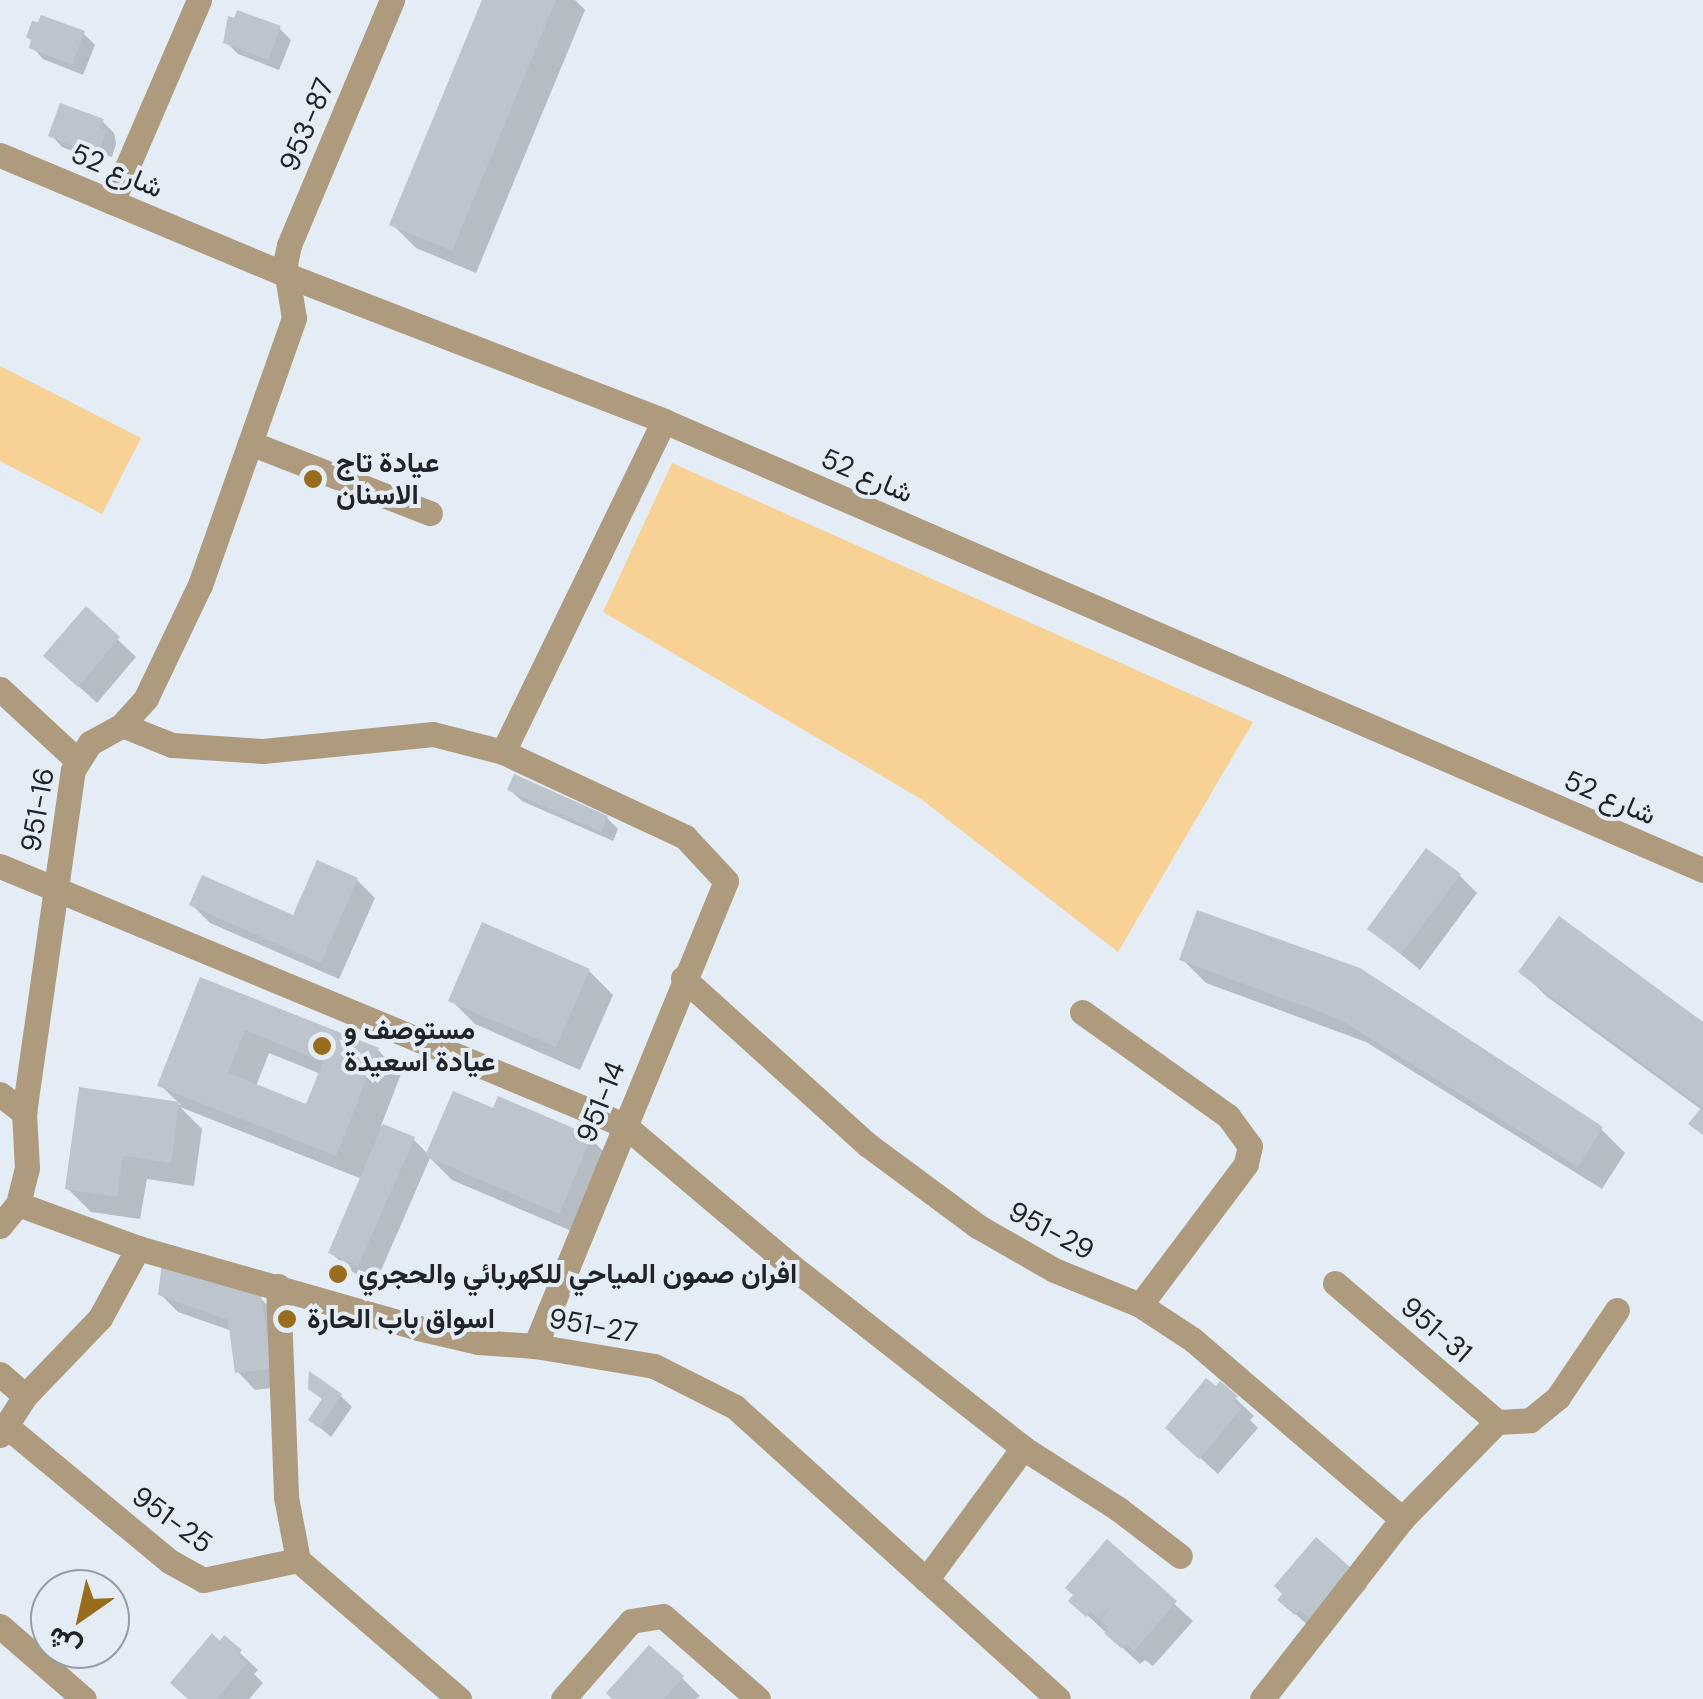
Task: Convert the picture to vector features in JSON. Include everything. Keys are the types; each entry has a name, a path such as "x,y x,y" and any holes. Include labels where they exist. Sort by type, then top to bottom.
{"street":[{"path":"112,202 199,0"},
{"name":"953-87","path":"288,276 289,246 392,0"},
{"name":"شارع 52","path":"0,155 288,276 664,421 1703,870"},
{"name":"951-16","path":"0,1226 18,1204 27,1168 24,1114 77,760 90,743 122,725 146,698 200,585 294,318 288,276"},
{"path":"122,725 172,745 264,750 433,734 503,752 664,421"},
{"path":"250,442 430,513"},
{"path":"0,689 77,760"},
{"name":"951-14","path":"503,752 685,836 726,881 535,1346"},
{"path":"0,866 624,1125 790,1265 1024,1448 1117,1508 1180,1556"},
{"name":"951-29","path":"683,978 868,1145 979,1227 1054,1270 1140,1306 1192,1339 1402,1518"},
{"path":"1082,1012 1228,1116 1250,1146 1246,1164 1140,1306"},
{"path":"0,1094 24,1114"},
{"name":"951-27","path":"18,1204 138,1248 478,1342 535,1346 654,1366 736,1408 1058,1699"},
{"path":"3,1430 25,1396 100,1318 138,1248"},
{"name":"951-31","path":"1336,1283 1497,1422"},
{"path":"278,1286 286,1497 298,1560 459,1699"},
{"path":"1262,1699 1402,1518 1497,1422 1530,1420 1558,1397 1618,1310"},
{"path":"0,1374 25,1396"},
{"name":"951-25","path":"3,1430 169,1561 203,1580 298,1560"},
{"path":"926,1580 1024,1448"},
{"path":"563,1699 631,1622 664,1616 758,1699"},
{"path":"0,1626 84,1699"}],"shaded area":[{"path":"0,366 141,438 102,514 0,461"},
{"path":"672,463 1253,722 1118,952 921,799 603,612"}],"building":[{"path":"482,0 556,0 452,251 389,225"},
{"path":"237,10 281,26 268,60 223,43 228,16 234,18"},
{"path":"41,15 85,31 72,65 29,48 31,40 26,37 32,21 38,22"},
{"path":"60,103 104,119 101,128 106,131 100,148 94,145 91,153 48,136"},
{"path":"86,606 120,637 78,687 43,656"},
{"path":"514,774 608,816 601,832 507,790"},
{"path":"1426,848 1461,874 1401,954 1367,929"},
{"path":"317,860 358,878 321,963 189,905 202,875 293,915"},
{"path":"1197,910 1360,968 1603,1127 1578,1167 1339,1019 1179,960"},
{"path":"1559,916 1703,1022 1703,1108 1518,972"},
{"path":"482,922 590,969 556,1047 448,1001"},
{"path":"200,977 379,1048 336,1156 157,1086","holes":["245,1030 323,1062 306,1104 228,1073"]},
{"path":"79,1087 179,1102 171,1163 123,1156 117,1197 65,1189"},
{"path":"453,1091 493,1108 498,1096 592,1136 559,1214 425,1156"},
{"path":"1703,1110 1703,1135 1688,1124"},
{"path":"383,1124 415,1137 358,1266 328,1253"},
{"path":"162,1263 261,1295 272,1369 235,1373 228,1320 158,1295"},
{"path":"309,1371 342,1394 319,1428 308,1420 322,1399 308,1389"},
{"path":"1206,1378 1216,1386 1220,1381 1238,1396 1233,1401 1242,1408 1199,1459 1165,1428"},
{"path":"1316,1537 1351,1568 1309,1618 1300,1610 1295,1615 1277,1600 1282,1594 1274,1586"},
{"path":"1107,1539 1177,1601 1134,1651 1126,1644 1121,1648 1104,1633 1108,1627 1100,1620 1118,1599 1099,1619 1090,1611 1086,1617 1068,1601 1073,1595 1065,1588"},
{"path":"212,1633 220,1641 224,1635 242,1650 238,1656 247,1663 217,1699 188,1699 170,1683"},
{"path":"649,1645 684,1676 664,1699 612,1699 606,1693"}],"place":[{"name":"عيادة تاج الاسنان","path":"313,479"},
{"name":"مستوصف و عيادة اسعيدة","path":"322,1046"},
{"name":"افران صمون المياحي للكهربائي والحجري","path":"338,1274"},
{"name":"اسواق باب الحارة","path":"287,1319"}]}
